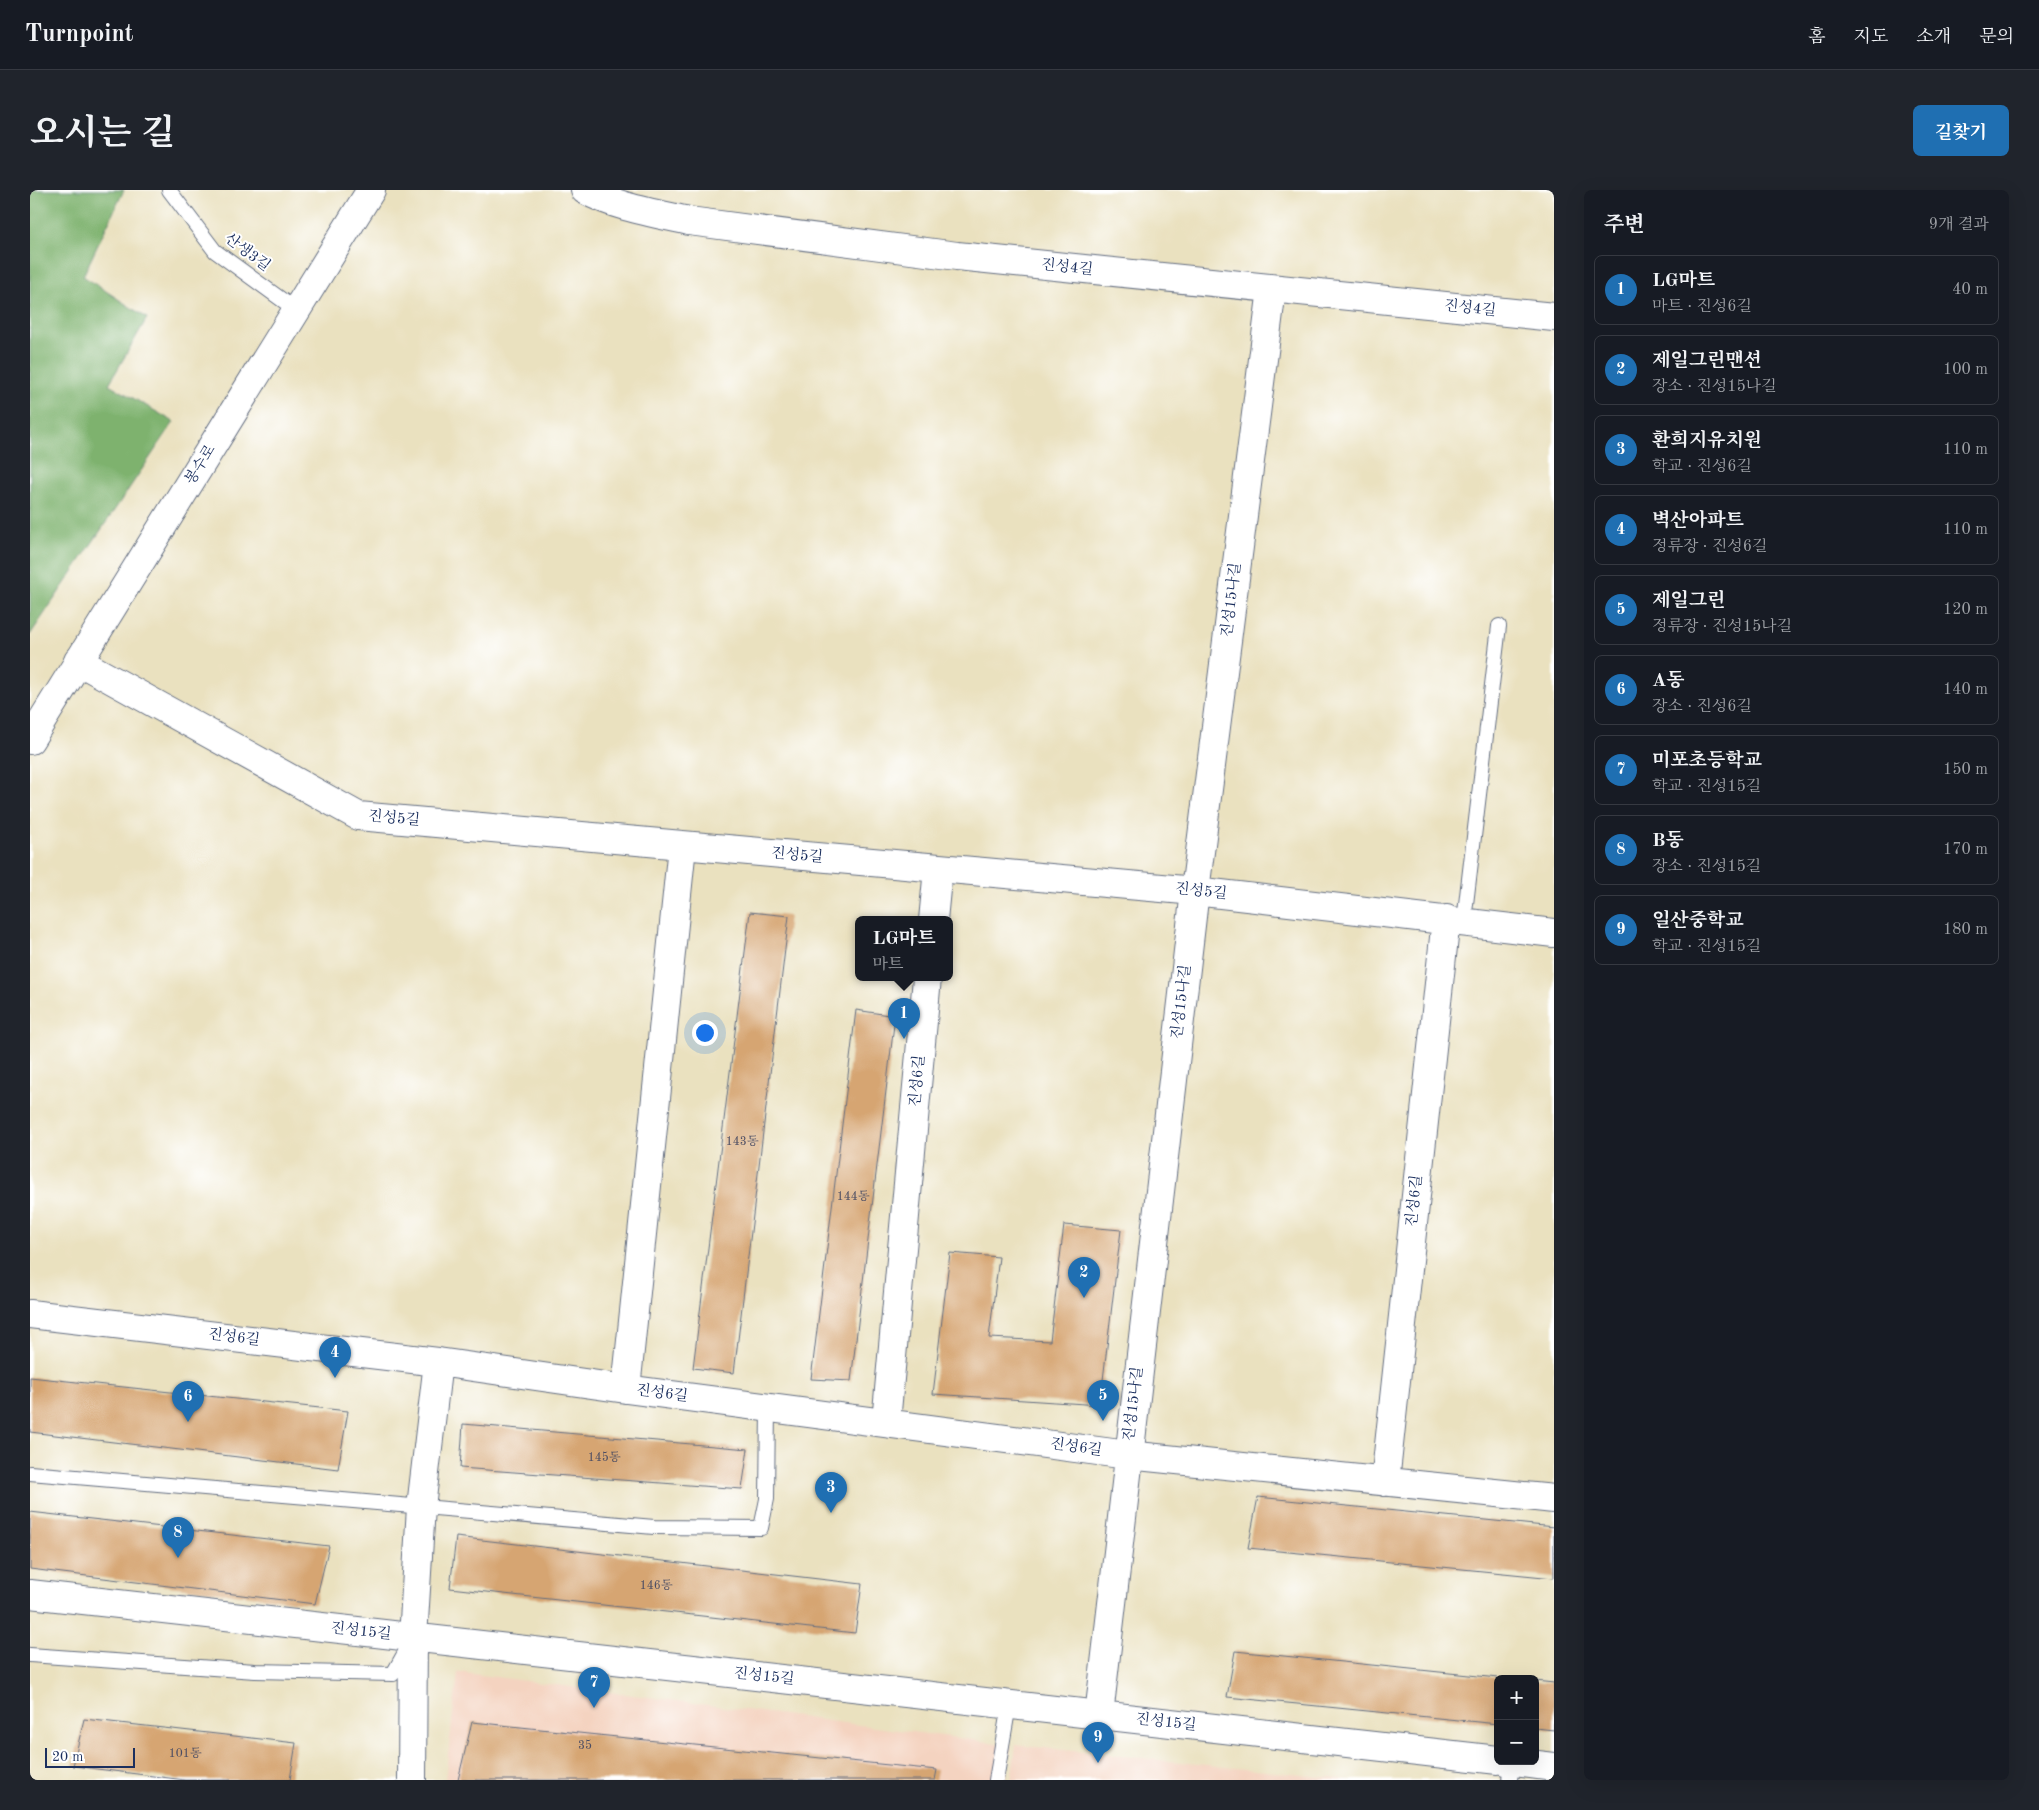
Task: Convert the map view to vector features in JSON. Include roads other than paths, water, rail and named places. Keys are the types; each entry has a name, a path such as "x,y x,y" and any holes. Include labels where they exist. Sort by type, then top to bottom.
{"street":[{"name":"봉수로","path":"30,740 237,409 371,190"},
{"name":"진성4길","path":"585,190 596,196 647,211 698,222 957,256 1554,318"},
{"name":"진성15나길","path":"1099,1715 1195,891 1272,289"},
{"name":"진성5길","path":"78,661 358,816 1195,891 1554,933"},
{"path":"626,1389 682,846"},
{"path":"933,916 938,869"},
{"name":"진성6길","path":"1385,1482 1455,920"},
{"name":"진성6길","path":"886,1422 928,981"},
{"name":"진성6길","path":"30,1314 438,1362 626,1389 768,1406 1128,1455 1554,1499"},
{"path":"412,1780 413,1638 420,1507 438,1362"},
{"name":"진성15길","path":"30,1594 1099,1715 1506,1766 1554,1767"}],"lane":[{"name":"산생3길","path":"169,190 215,251 296,310"},
{"path":"1455,920 1499,626"},
{"path":"30,1473 654,1527 761,1528 767,1499 768,1406"},
{"path":"30,1654 255,1671 393,1674 413,1638"},
{"path":"996,1780 1009,1705"}],"place":[{"name":"LG마트","path":"904,1039"},
{"name":"제일그린맨션","path":"1084,1298"},
{"name":"벽산아파트","path":"335,1378"},
{"name":"제일그린","path":"1103,1421"},
{"name":"A동","path":"188,1422"},
{"name":"환희지유치원","path":"831,1513"},
{"name":"B동","path":"178,1558"},
{"name":"미포초등학교","path":"594,1708"},
{"name":"일산중학교","path":"1098,1763"}]}
